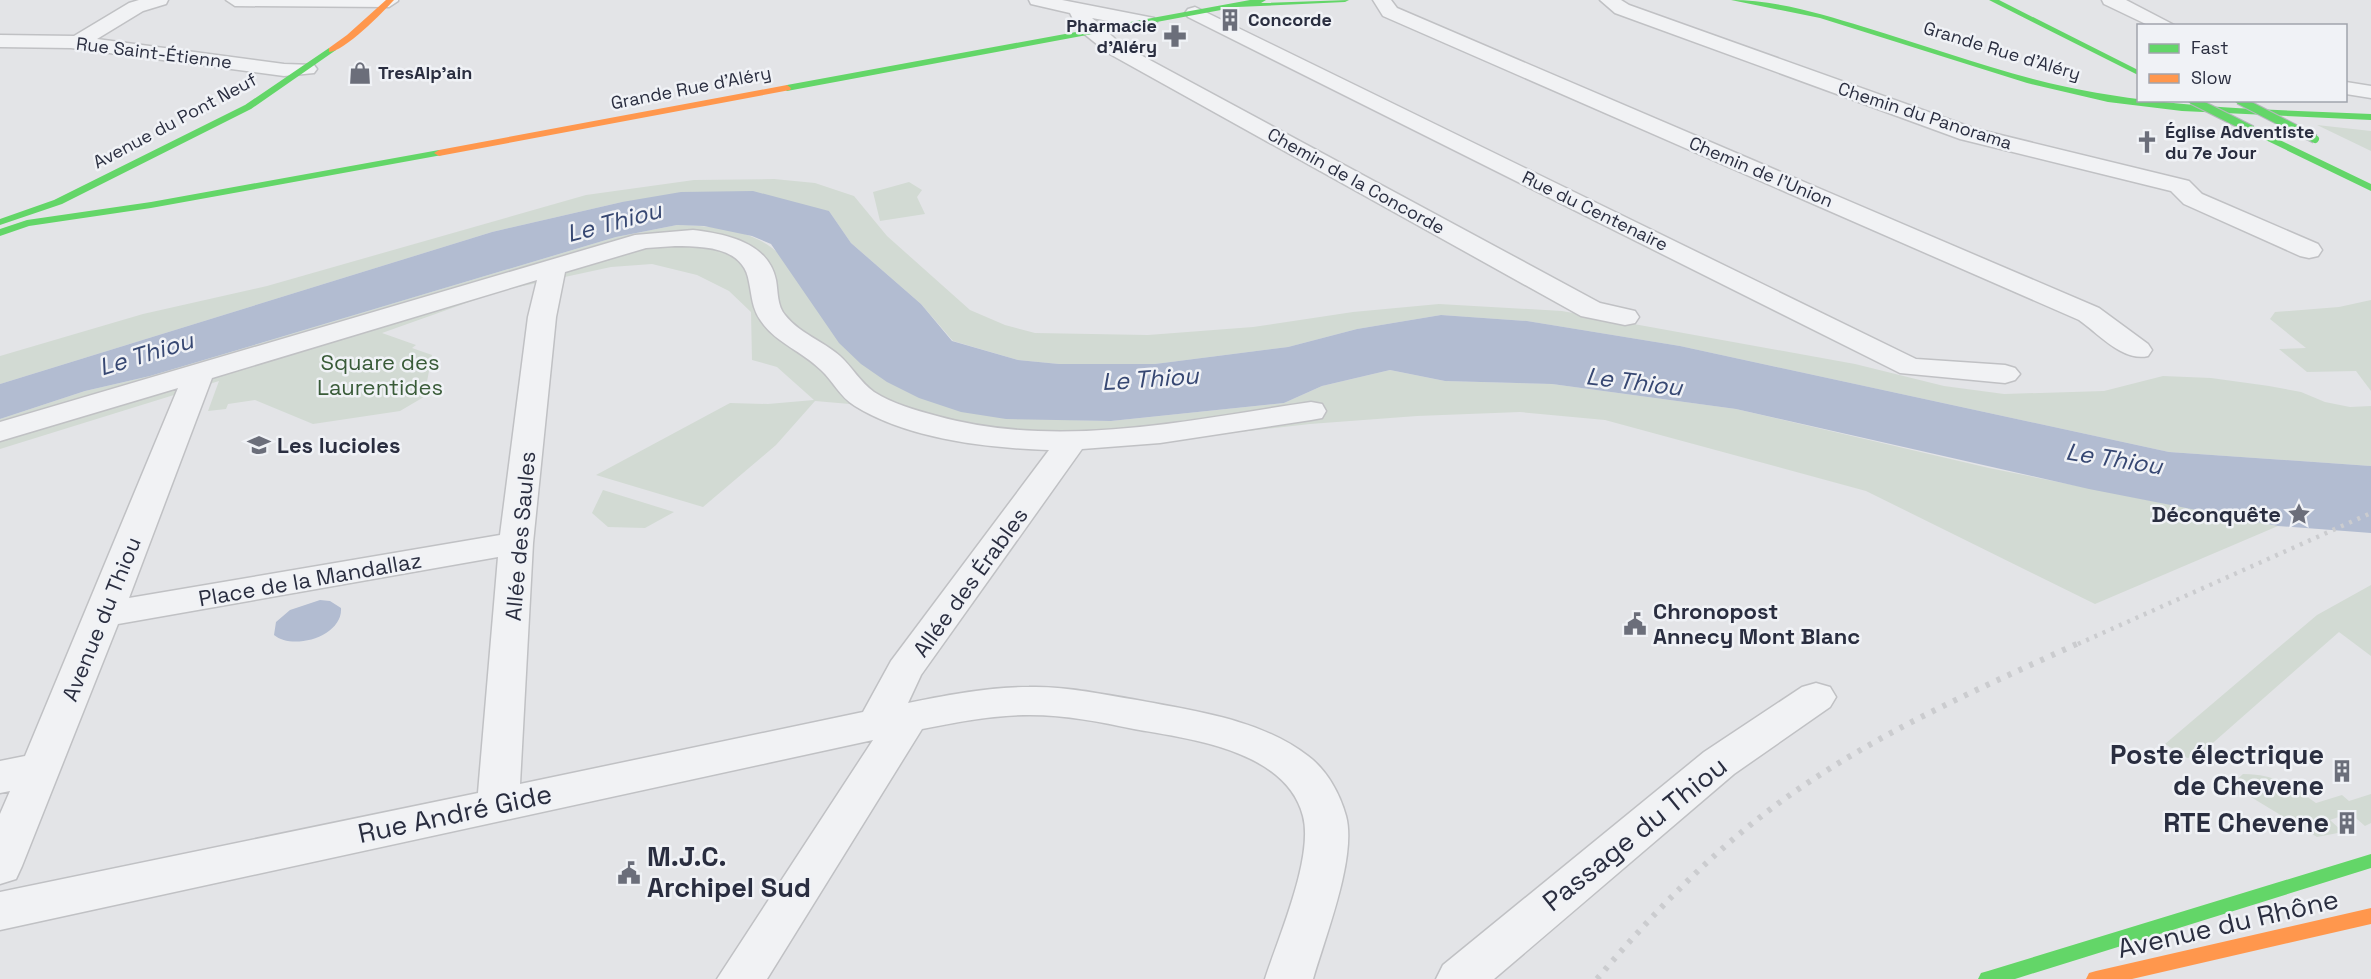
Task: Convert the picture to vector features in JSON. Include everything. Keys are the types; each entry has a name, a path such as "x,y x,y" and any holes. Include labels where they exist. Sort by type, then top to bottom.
{"main road":[{"name":"Avenue du Pont Neuf","path":"0,222 58,201 248,107 307,69 350,37 389,0"},
{"path":"1147,22 1231,4 1262,0"},
{"path":"1231,4 1345,0"},
{"name":"Grande Rue d'Aléry","path":"1735,0 1794,9 1841,20 2019,78 2075,93 2148,104 2371,117"},
{"path":"1994,0 2137,73"},
{"name":"Grande Rue d'Aléry","path":"27,223 151,205 1103,26"},
{"path":"2196,102 2371,188"},
{"path":"2243,102 2320,141"},
{"path":"2304,156 2371,198"},
{"name":"Grande Rue d'Aléry","path":"102,180 101,195 110,200 151,205"},
{"name":"Avenue du Pont Neuf","path":"0,235 45,213 58,201"},
{"path":"1988,979 2371,861"},
{"name":"Avenue du Rhône","path":"2096,979 2371,916"}],"street":[{"path":"77,42 136,7 159,0"},
{"path":"235,0 389,0"},
{"path":"1038,0 1079,4 1084,25 1103,26 1147,22"},
{"name":"Chemin de l'Union","path":"1382,0 1390,12 2089,314 2138,350"},
{"name":"Chemin du Panorama","path":"1609,0 1622,9 1961,132 2180,186 2193,199 2309,250"},
{"path":"2111,0 2163,24"},
{"name":"Rue du Centenaire","path":"1195,13 1911,367 2005,374"},
{"name":"Chemin de la Concorde","path":"1103,26 1115,49 1591,310 1625,317"},
{"name":"Rue Saint-Étienne","path":"0,40 77,42 284,70 307,69"},
{"path":"2347,88 2371,92"},
{"path":"0,432 644,240 684,237 734,247 754,259 762,276 764,300 774,320 828,360 860,395 907,418 963,434 1071,442 1131,437 1311,411"},
{"name":"Allée des Saules","path":"498,804 516,543 542,317 553,268"},
{"name":"Avenue du Thiou","path":"0,866 104,614 200,371"},
{"name":"Allée des Érables","path":"893,722 905,670 1071,442"},
{"name":"Place de la Mandallaz","path":"104,614 516,543"},
{"name":"Passage du Thiou","path":"1460,979 1719,763 1816,697"},
{"name":"Rue André Gide","path":"0,911 967,706 1055,702 1097,707 1208,728 1254,742 1279,755 1304,777 1316,794 1324,812 1329,833 1327,853 1289,979"},
{"path":"741,979 893,722"},
{"path":"0,777 39,769"}],"green space":[{"path":"2317,125 2371,131 2371,151"},
{"path":"774,179 815,183 854,196 887,236 970,310 1005,325 1035,333 1148,335 1253,327 1353,312 1439,304 1562,311 1855,364 1944,386 2004,394 2104,391 2163,376 2211,378 2301,392 2325,402 2350,407 2371,406 2371,466 2169,452 1680,346 1527,321 1441,315 1357,329 1288,347 1155,364 1059,364 1018,360 953,341 921,304 851,243 829,211 622,202 492,232 0,384 0,356 143,314 267,286 586,195 694,180"},
{"path":"909,182 922,190 917,197 925,214 880,221 873,192"},
{"name":"Square des Laurentides","path":"677,225 720,228 761,241 783,258 1071,420 1111,421 1284,403 1322,386 1390,370 1445,381 1552,384 1736,409 1989,468 2278,526 2095,604 1866,491 1605,420 1520,412 1417,416 1310,424 1092,449 1000,447 931,435 850,404 815,401 776,445 703,507 596,475 730,403 768,404 814,400 777,367 752,360 751,312 729,291 697,275 652,264 611,267 500,291 382,333 416,345 412,348 432,355 426,387 434,391 400,411 313,424 255,400 228,404 226,409 208,411 219,381 0,449 0,419 85,391 150,376 616,237"},
{"path":"2371,300 2371,391 2356,371 2307,372 2279,349 2306,348 2270,319 2275,312 2339,307"},
{"path":"603,490 674,512 645,528 608,527 592,513"},
{"path":"2371,585 2371,656 2339,632 2198,756 2187,758 2165,744 2317,615"},
{"path":"2243,774 2273,778 2299,791 2316,803 2342,795 2349,801 2371,794 2371,823 2365,826 2350,813 2330,820 2343,832 2317,837 2231,785"}],"water":[{"name":"Le Thiou","path":"753,191 829,211 851,243 921,304 952,341 1018,360 1059,364 1155,364 1288,347 1357,329 1441,315 1527,321 1680,346 2169,452 2371,466 2371,533 2278,526 2089,489 1736,409 1552,384 1445,381 1390,370 1322,386 1284,403 1111,421 1006,419 961,412 919,398 887,382 861,364 839,343 771,244 752,236 704,226 677,225 616,237 150,376 85,391 0,419 0,384 492,232 622,202 681,192"},
{"path":"320,600 330,601 341,608 339,618 326,633 304,641 282,640 274,635 276,622 290,610"}],"railway":[{"path":"2078,644 2371,513"},
{"path":"1597,979 1669,899 1695,874 1748,827 1806,784 1906,725 2081,642"}],"traffic: fast":[{"path":"787,88 1262,0"},
{"path":"1240,6 1345,0"},
{"path":"1735,0 1821,16 2030,81 2108,99 2182,108 2371,117"},
{"path":"1993,0 2137,72"},
{"path":"0,222 58,202 248,107 332,50"},
{"path":"2196,102 2252,130"},
{"path":"2243,102 2315,139"},
{"path":"2252,130 2371,188"},
{"path":"0,233 27,223 151,205 439,153"},
{"path":"1988,979 2371,861"}],"traffic: slow":[{"path":"332,50 350,37 390,0"},
{"path":"439,153 787,88"},
{"path":"2096,979 2371,916"}],"place":[{"name":"Concorde","path":"1230,20"},
{"name":"Pharmacie d'Aléry","path":"1175,36"},
{"name":"TresAlp'ain","path":"360,73"},
{"name":"Église Adventiste du 7e Jour","path":"2147,142"},
{"name":"Les lucioles","path":"259,445"},
{"name":"Déconquête","path":"2299,514"},
{"name":"Chronopost Annecy Mont Blanc","path":"1635,624"},
{"name":"Poste électrique de Chevene","path":"2342,771"},
{"name":"RTE Chevene","path":"2347,823"},
{"name":"M.J.C. Archipel Sud","path":"629,873"}]}
